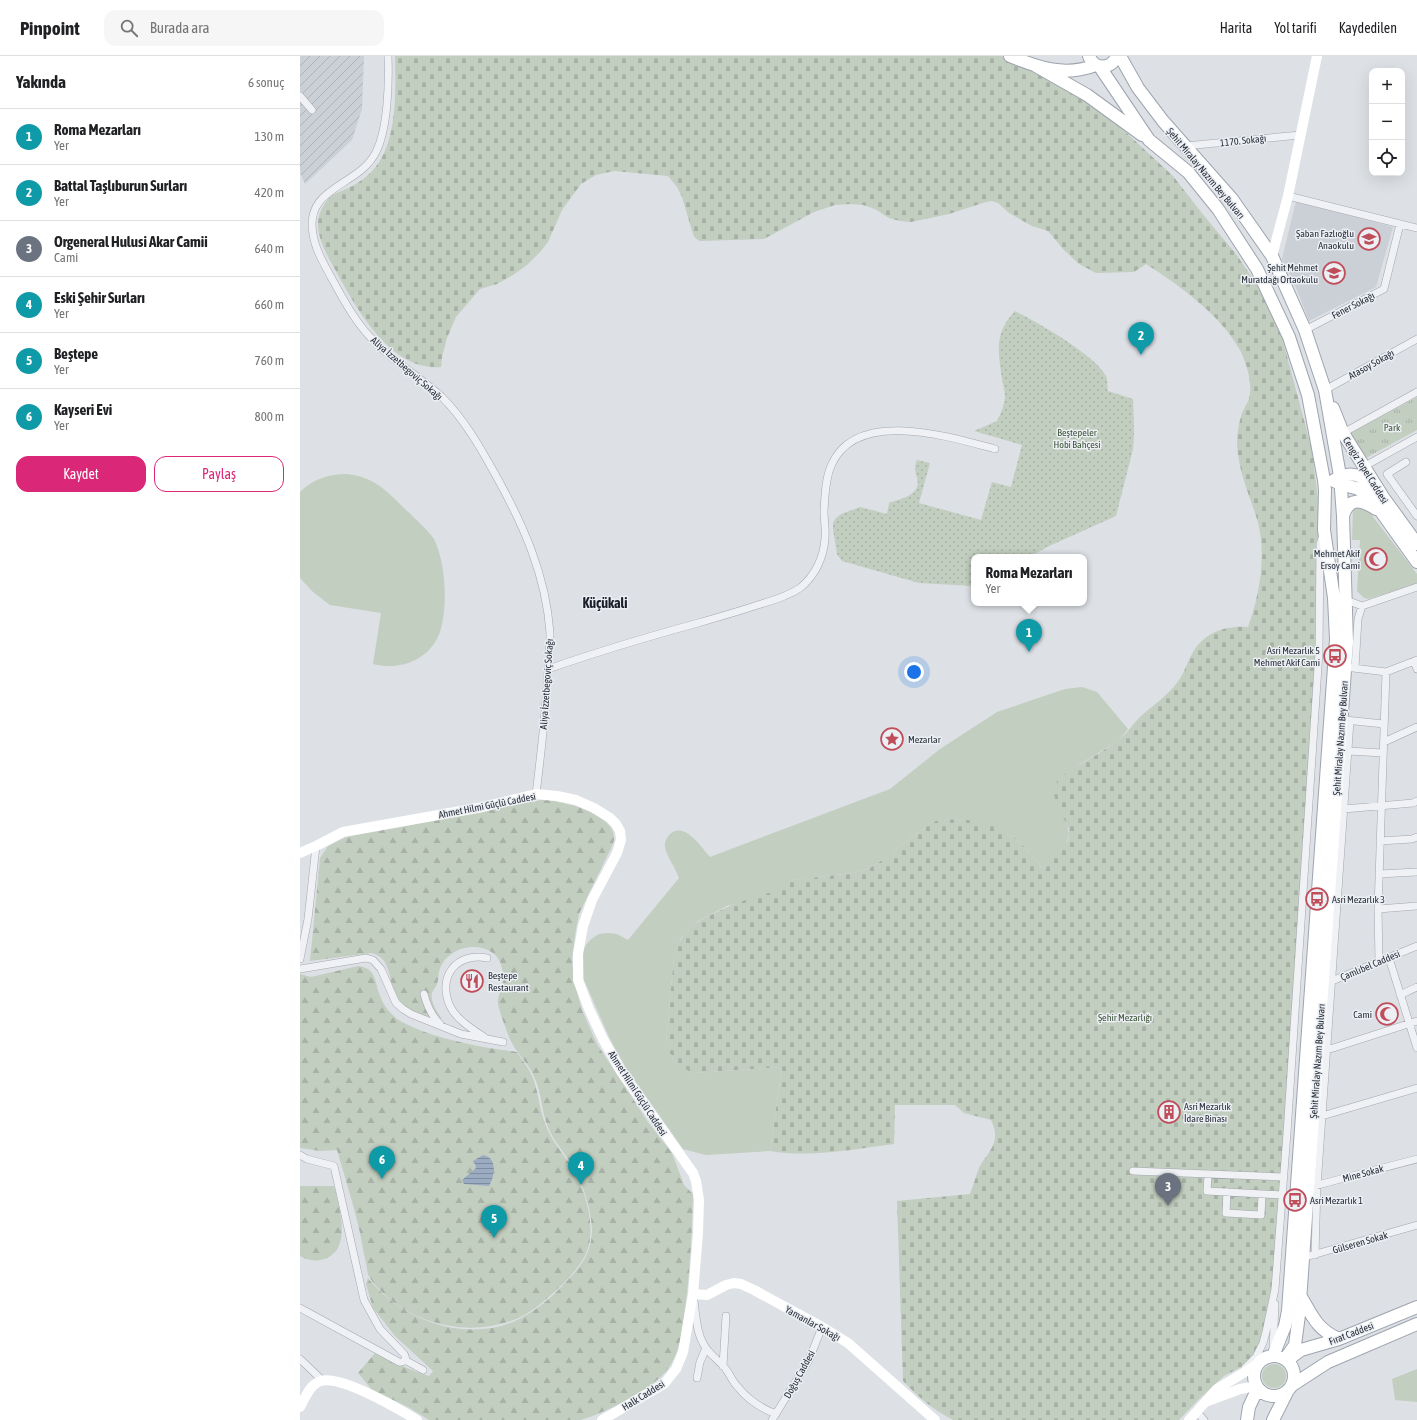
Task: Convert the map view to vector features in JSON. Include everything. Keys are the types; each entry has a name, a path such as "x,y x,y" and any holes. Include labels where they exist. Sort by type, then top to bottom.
{"main road":[{"path":"1010,56 1036,66 1087,95 1149,140"},
{"path":"1036,66 1056,70 1084,70 1095,63 1108,66 1118,56"},
{"name":"Şehit Miralay Nazım Bey Bulvarı","path":"1118,56 1162,122 1232,199 1272,256 1305,330 1325,390 1335,483 1343,516 1350,668 1312,1187 1302,1258 1295,1345 1286,1360"},
{"name":"Şehit Miralay Nazım Bey Bulvarı","path":"1095,63 1149,140 1188,172 1218,209 1257,269 1289,337 1308,394 1322,472 1335,483"},
{"name":"Cengiz Topel Caddesi","path":"1325,390 1343,433 1365,466 1382,497 1417,544"},
{"path":"1335,483 1350,474 1360,476 1368,481 1382,497"},
{"name":"Şehit Miralay Nazım Bey Bulvarı","path":"1272,1356 1286,1326 1288,1311 1336,639 1334,598 1324,530 1335,483"},
{"name":"Cengiz Topel Caddesi","path":"1335,483 1356,488 1372,499 1417,562"},
{"path":"1343,516 1344,511 1351,504 1361,501 1383,514"},
{"path":"1300,1294 1316,1322 1324,1331 1339,1339"},
{"name":"Fırat Caddesi","path":"1286,1360 1301,1350 1339,1339 1417,1307"},
{"name":"Fırat Caddesi","path":"1289,1388 1328,1362 1417,1324"},
{"path":"1273,1420 1289,1388 1293,1380 1294,1374 1291,1365 1286,1360 1272,1356 1263,1359 1258,1364 1254,1375 1258,1387 1264,1393 1274,1396 1282,1394 1289,1388"},
{"path":"1248,1420 1249,1407 1258,1387"}],"street":[{"name":"Aliya İzzetbegoviç Sokağı","path":"388,56 386,108 382,133 376,152 365,168 332,188 324,195 317,204 314,212 312,233 315,244 357,321 378,345 392,358 417,376 443,398 463,421 504,490 528,540 544,589 550,634 543,738 536,794"},
{"path":"1272,256 1288,196 1317,56"},
{"path":"300,96 312,110"},
{"name":"1170. Sokağı","path":"1185,146 1300,135"},
{"path":"1288,196 1417,228"},
{"name":"Fener Sokağı","path":"1305,330 1384,289 1400,224"},
{"name":"Atasoy Sokağı","path":"1325,390 1417,339"},
{"path":"1343,433 1417,392"},
{"path":"548,669 599,652 788,596 801,587 812,576 821,560 825,539 824,512 827,484 831,466 840,451 849,442 860,436 878,432 912,431 946,436 995,449"},
{"path":"1365,466 1417,438"},
{"path":"1406,462 1387,474 1417,516"},
{"path":"1272,1356 1275,1289 1319,652 1320,544 1324,530"},
{"path":"1346,600 1362,606 1417,587"},
{"path":"1362,606 1358,619 1350,668 1386,672 1415,661 1417,669"},
{"path":"1379,962 1378,909 1386,672"},
{"path":"1315,1255 1312,1187 1322,1116 1327,1050 1326,983 1337,907 1348,751 1345,720 1384,724"},
{"path":"1384,742 1417,727"},
{"path":"1348,751 1383,753"},
{"name":"Ahmet Hilmi Güçlü Caddesi","path":"300,853 343,832 482,807 536,794 576,800 594,808 610,818 616,824 620,831 621,840 617,853 592,900 583,926 578,954 578,980 603,1040 621,1072 674,1149 688,1166 696,1181 699,1200 693,1294"},
{"path":"1344,808 1413,803 1417,800"},
{"path":"1380,841 1412,839 1417,837"},
{"path":"300,960 308,919 316,846"},
{"path":"1379,874 1417,872"},
{"path":"1378,909 1417,906"},
{"name":"Çamlıbel Caddesi","path":"1326,983 1417,946"},
{"path":"486,1039 466,1025 451,1007 446,995 445,985 449,973 460,963 471,957 479,956 487,958"},
{"path":"300,969 366,958 373,960 382,969 396,1003 403,1009 411,1014 461,1034 503,1042"},
{"path":"1389,958 1417,1048"},
{"path":"1400,994 1417,987"},
{"path":"424,994 427,1007 434,1018 443,1027"},
{"path":"1327,1050 1410,1025 1417,1021"},
{"path":"1322,1116 1417,1088"},
{"path":"300,1155 307,1159 334,1166 364,1300 380,1329 404,1354 406,1357 405,1360"},
{"name":"Mine Sokak","path":"1312,1187 1417,1159"},
{"path":"1133,1171 1283,1178"},
{"path":"1208,1175 1207,1191 1282,1195"},
{"path":"1227,1192 1226,1213 1261,1215 1262,1194"},
{"name":"Gülseren Sokak","path":"1302,1258 1417,1225"},
{"name":"Yamanlar Sokağı","path":"693,1294 707,1295 726,1284 741,1284 822,1327 848,1343 935,1420"},
{"path":"1238,1376 1242,1370 1254,1360 1263,1343 1275,1289"},
{"path":"693,1294 702,1342 723,1366 736,1386 748,1399 774,1417"},
{"name":"Halk Caddesi","path":"602,1420 664,1384 676,1369 683,1352 693,1294"},
{"path":"300,1308 399,1362 405,1360 423,1370"},
{"path":"723,1366 726,1316"},
{"name":"Doğuş Caddesi","path":"774,1417 809,1360 822,1327"},
{"path":"697,1378 700,1362 706,1348"},
{"path":"300,1359 323,1381"},
{"path":"1189,1420 1217,1389 1258,1364"},
{"path":"300,1407 312,1388 316,1384 323,1381 340,1383 358,1389 417,1420"},
{"path":"1204,1402 1240,1389 1258,1387"},
{"path":"1196,1411 1204,1420"}],"shaded area":[{"path":"300,56 364,56 362,109 352,140 305,184 300,173"},
{"path":"1296,201 1393,227 1376,287 1309,321 1297,290 1282,259"}],"green space":[{"name":"Şehir Mezarlığı","path":"395,56 1001,56 1014,60 1082,99 1120,127 1173,176 1236,254 1259,288 1280,330 1312,450 1318,499 1320,587 1292,1043 1269,1322 1264,1343 1245,1365 1224,1376 1179,1420 953,1420 920,1398 903,1381 897,1201 970,1194 979,1168 994,1142 995,1132 991,1120 964,1113 955,1105 895,1105 894,1144 801,1154 770,1151 782,1067 694,1073 676,1062 666,1043 674,956 678,944 685,933 693,925 704,918 736,903 775,891 793,880 853,873 868,869 881,861 932,822 943,820 966,820 1000,829 1018,841 1043,869 1047,867 1051,858 1063,848 1069,838 1069,830 1059,810 1054,792 1058,780 1120,739 1140,717 1168,693 1179,681 1192,654 1208,636 1231,627 1248,627 1259,587 1262,546 1257,519 1239,463 1237,439 1239,424 1250,393 1250,381 1241,352 1223,326 1199,302 1146,264 1134,272 1096,273 1079,264 1063,249 1048,231 1032,226 1009,213 998,203 992,201 949,214 911,222 889,218 875,209 863,205 835,205 814,212 764,239 700,241 695,238 693,234 682,197 677,187 668,176 614,171 596,175 581,184 562,210 548,242 541,251 527,265 513,275 497,284 480,289 456,317 447,338 441,367 423,366 407,360 392,350 367,322 346,290 328,256 318,229 320,214 329,198 332,195 355,185 367,176 377,165 385,152 390,137 395,104"},
{"name":"Beştepeler Hobi Bahçesi","path":"1015,311 1051,331 1078,349 1100,368 1106,376 1108,391 1133,399 1133,449 1116,516 1034,554 971,554 971,586 919,583 842,561 837,554 833,529 833,523 836,518 841,514 860,507 887,514 889,503 904,498 916,489 918,484 915,471 917,460 930,463 919,503 981,520 992,482 1011,487 1022,445 974,431 997,421 1005,400 999,360 999,343 1008,319"},
{"name":"Park","path":"1417,397 1417,430 1357,463 1343,437"},
{"path":"347,474 364,478 384,489 428,532 434,539 438,549 443,573 445,598 443,622 435,642 429,650 413,661 393,666 373,664 381,613 330,605 313,592 300,578 300,492 305,487 322,478"},
{"path":"1356,506 1367,509 1417,574 1417,584 1368,599 1364,598 1357,591 1360,540 1352,540 1353,508"},
{"path":"1082,687 1097,692 1128,729 1118,741 1080,764 1058,780 1058,808 1067,823 1069,835 1065,847 1051,858 1047,867 1043,869 1018,841 1000,829 965,820 942,820 932,822 881,861 868,869 853,873 793,880 782,888 769,894 727,906 698,921 681,938 674,956 666,1043 672,1057 680,1065 694,1073 782,1067 770,1151 706,1155 683,1149 626,1068 610,1039 584,980 583,951 591,939 599,934 608,933 617,934 628,940 679,878 665,847 665,842 669,835 675,831 686,833 697,842 710,857 890,789 940,749 997,712 1065,689"},
{"path":"541,800 563,803 589,811 600,817 609,825 614,834 613,844 579,914 572,959 574,981 582,1010 597,1044 648,1122 672,1153 684,1185 693,1194 689,1270 681,1337 671,1364 660,1378 628,1400 603,1412 581,1420 429,1420 408,1407 372,1390 358,1373 375,1353 402,1366 429,1376 433,1371 395,1336 373,1308 366,1284 368,1278 382,1293 398,1306 435,1324 455,1328 475,1329 495,1327 515,1321 535,1310 553,1295 579,1267 590,1246 592,1230 590,1213 583,1187 571,1163 550,1132 544,1115 539,1091 532,1073 509,1037 498,1001 502,988 503,973 501,964 496,956 486,949 471,947 457,951 445,960 440,968 437,984 432,992 434,1007 442,1019 417,1014 409,1010 395,993 386,963 377,955 371,953 310,961 320,858 328,846 346,837"},
{"path":"358,966 364,967 372,973 384,1004 397,1019 422,1031 445,1038 517,1052 533,1077 549,1133 573,1170 586,1199 591,1230 586,1253 576,1269 551,1295 525,1315 511,1321 495,1325 478,1328 462,1327 429,1321 399,1306 373,1283 368,1275 356,1215 337,1150 320,1151 300,1148 300,974 311,977"},
{"path":"300,1186 334,1186 341,1215 342,1235 335,1252 327,1258 314,1260 300,1256"},
{"path":"1274,1364 1279,1365 1285,1371 1285,1381 1279,1387 1274,1388 1269,1387 1263,1381 1262,1376 1263,1371 1269,1365"},
{"path":"1417,1369 1417,1402 1395,1400 1392,1379"}],"water":[{"path":"483,1155 491,1160 494,1168 493,1177 489,1186 464,1184 462,1180 476,1168 473,1161"}],"place":[{"name":"Şaban Fazlıoğlu Anaokulu","path":"1369,239"},
{"name":"Şehit Mehmet Muratdağı Ortaokulu","path":"1334,273"},
{"name":"Battal Taşlıburun Surları","path":"1141,355"},
{"name":"Mehmet Akif Ersoy Cami","path":"1376,559"},
{"name":"Roma Mezarları","path":"1029,652"},
{"name":"Asri Mezarlık 5 Mehmet Akif Cami","path":"1335,656"},
{"name":"Mezarlar","path":"892,739"},
{"name":"Asri Mezarlık 3","path":"1317,899"},
{"name":"Beştepe Restaurant","path":"472,981"},
{"name":"Cami","path":"1387,1014"},
{"name":"Asri Mezarlık İdare Binası","path":"1169,1112"},
{"name":"Kayseri Evi","path":"382,1179"},
{"name":"Eski Şehir Surları","path":"581,1185"},
{"name":"Asri Mezarlık 1","path":"1295,1200"},
{"name":"Orgeneral Hulusi Akar Camii","path":"1168,1206"},
{"name":"Beştepe","path":"494,1238"}],"district":[{"name":"Küçükali","path":"605,603"}]}
